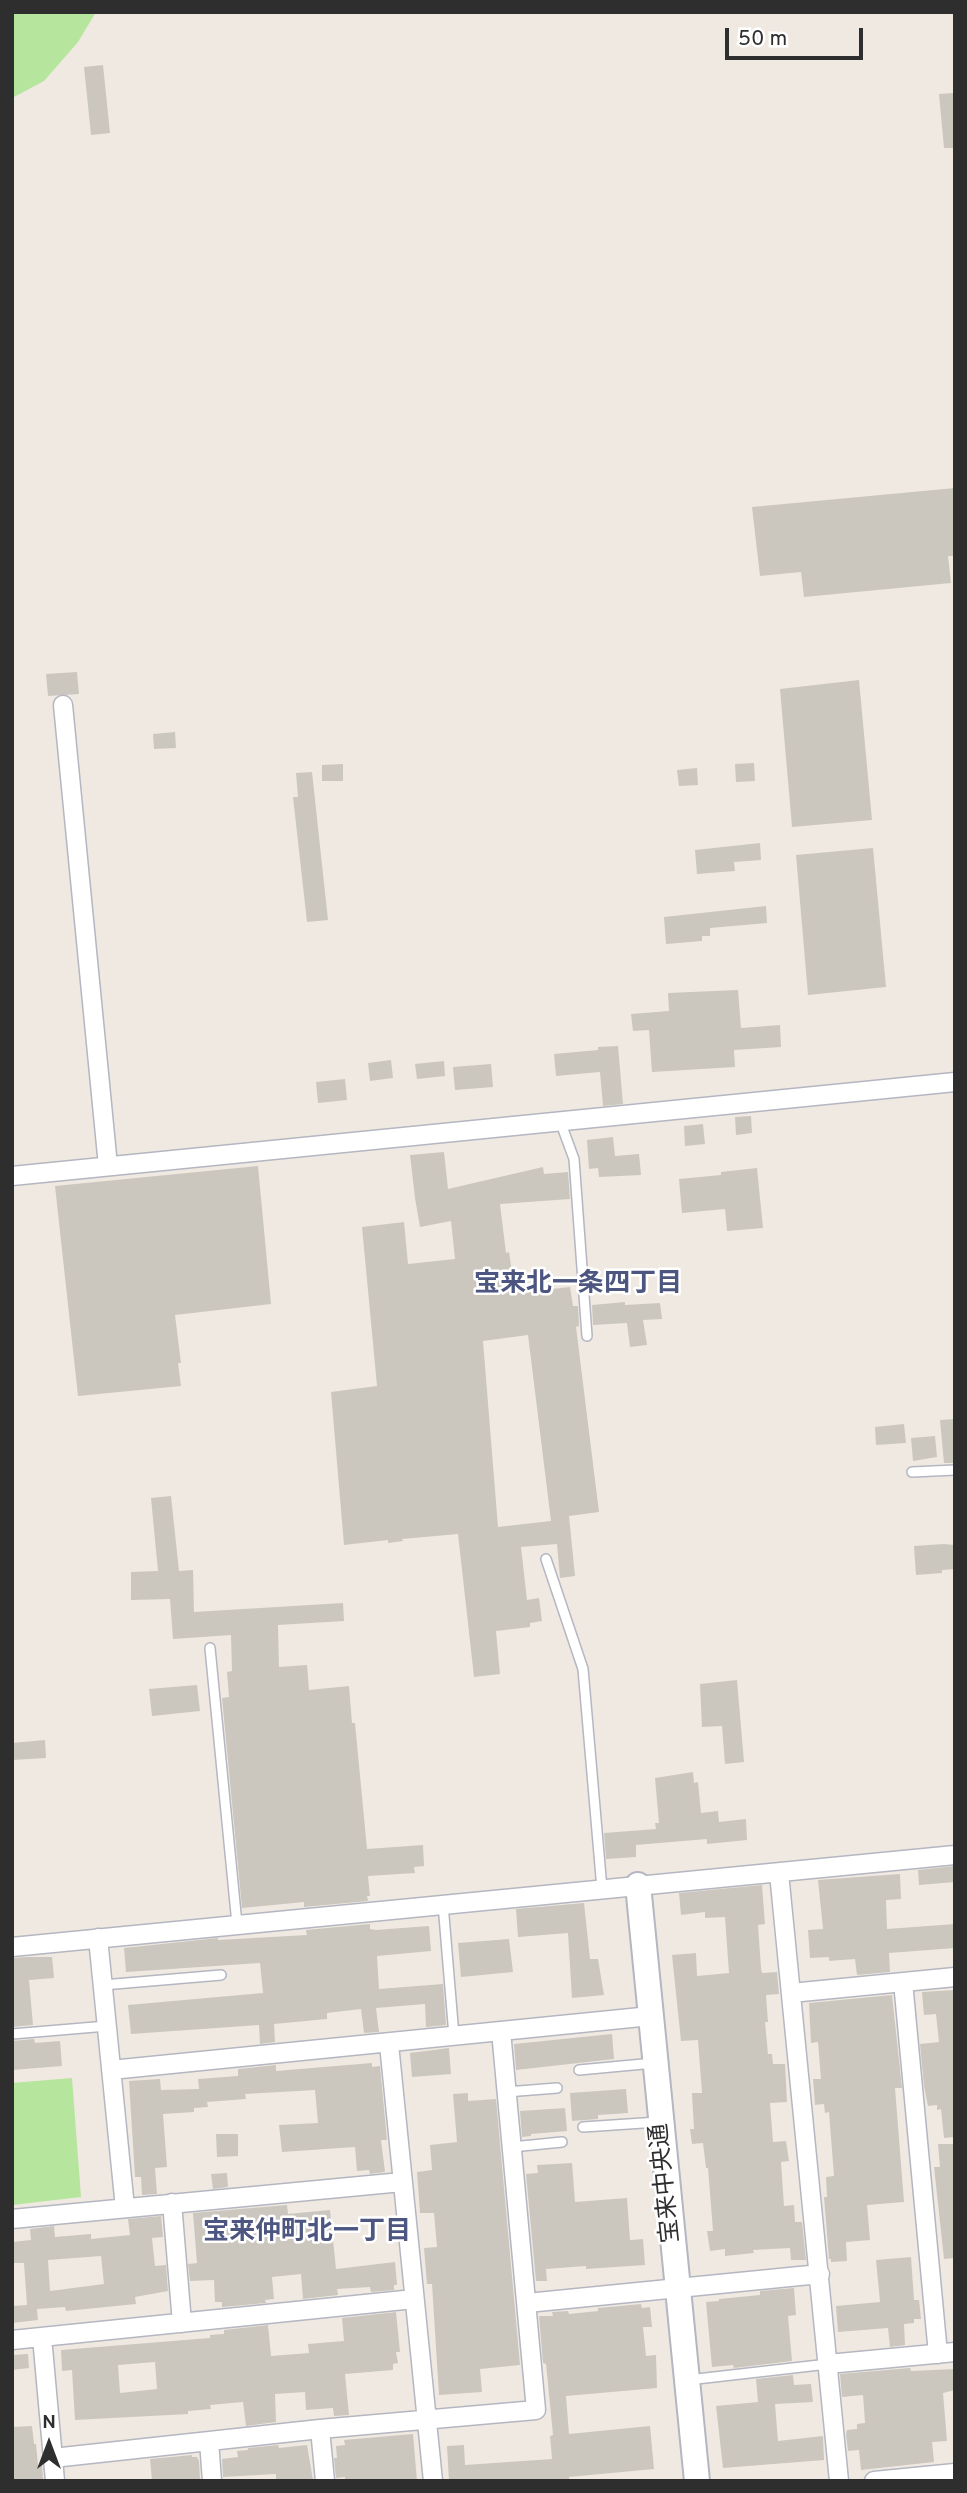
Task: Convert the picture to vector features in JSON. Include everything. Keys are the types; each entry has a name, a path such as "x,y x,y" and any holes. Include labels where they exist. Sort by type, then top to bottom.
{"street":[{"path":"63,705 108,1166"},
{"path":"12,1176 955,1082"},
{"path":"12,1947 955,1855"},
{"path":"779,1872 839,2481"},
{"name":"宝来中央通","path":"638,1885 697,2481"},
{"path":"98,1938 125,2208"},
{"path":"791,1993 955,1977"},
{"path":"828,2364 946,2353 903,1982"},
{"path":"111,2070 651,2016"},
{"path":"53,2458 320,2429 536,2410 500,2031"},
{"path":"389,2044 433,2481"},
{"path":"12,2219 402,2182"},
{"path":"172,2203 183,2323"},
{"path":"527,2303 820,2274"},
{"path":"12,2340 414,2299"},
{"path":"42,2337 55,2481"},
{"path":"320,2429 325,2481"},
{"path":"209,2441 212,2481"},
{"path":"874,2481 953,2476"}],"lane":[{"path":"560,1121 574,1159 587,1336"},
{"path":"912,1472 955,1470"},
{"path":"546,1559 583,1669 602,1889"},
{"path":"210,1647 237,1924"},
{"path":"443,1904 454,2036"},
{"path":"103,1985 221,1975"},
{"path":"12,2034 107,2026"},
{"path":"579,2070 655,2063"},
{"path":"506,2092 557,2088"},
{"path":"583,2127 661,2122"},
{"path":"512,2147 562,2142"},
{"path":"687,2380 828,2364"}],"green space":[{"path":"12,12 96,12 78,42 44,81 12,98"},
{"path":"72,2078 81,2197 12,2205 12,2083"}],"building":[{"path":"103,65 110,133 91,135 84,67"},
{"path":"953,93 955,148 944,148 939,94"},
{"path":"955,488 955,556 948,556 951,583 804,597 801,572 760,576 752,507"},
{"path":"77,672 79,694 48,696 46,674"},
{"path":"859,680 872,820 792,827 780,689"},
{"path":"175,732 176,748 154,749 153,734"},
{"path":"754,763 755,781 736,782 735,764"},
{"path":"343,764 343,781 322,781 322,765"},
{"path":"697,768 698,785 679,786 677,770"},
{"path":"312,772 328,920 307,922 293,797 298,797 296,773"},
{"path":"760,843 761,860 734,862 735,871 697,874 695,850"},
{"path":"873,848 886,987 808,995 796,855"},
{"path":"766,906 767,923 710,928 710,936 702,936 702,941 666,944 664,917"},
{"path":"738,990 741,1028 780,1025 781,1047 734,1050 735,1067 652,1072 649,1030 633,1031 631,1014 669,1011 668,993"},
{"path":"618,1046 623,1104 603,1106 600,1072 556,1076 554,1054"},
{"path":"391,1060 393,1078 370,1081 368,1063"},
{"path":"444,1061 445,1076 417,1079 415,1064"},
{"path":"491,1064 493,1087 455,1090 453,1067"},
{"path":"345,1079 347,1100 318,1103 316,1082"},
{"path":"751,1116 752,1133 736,1135 735,1117"},
{"path":"703,1124 705,1144 685,1146 684,1126"},
{"path":"613,1137 615,1156 639,1154 641,1175 599,1177 598,1168 589,1169 587,1140"},
{"path":"444,1152 448,1189 543,1167 544,1174 568,1172 570,1199 500,1204 506,1253 509,1252 515,1293 570,1287 573,1306 578,1306 579,1326 576,1327 599,1512 569,1516 575,1576 560,1578 557,1544 521,1547 527,1600 539,1598 542,1621 530,1623 530,1627 496,1631 500,1674 474,1677 458,1534 402,1539 403,1541 388,1543 388,1540 344,1545 331,1392 377,1386 362,1227 404,1222 408,1264 455,1259 451,1221 420,1227 410,1155","holes":["528,1335 551,1521 498,1527 483,1341"]},
{"path":"258,1166 271,1304 175,1315 181,1386 78,1396 55,1186"},
{"path":"757,1168 763,1228 727,1231 725,1209 682,1213 679,1179"},
{"path":"625,1302 625,1305 660,1303 662,1319 643,1320 647,1345 630,1347 627,1323 593,1325 592,1305"},
{"path":"955,1419 955,1463 944,1463 940,1420"},
{"path":"904,1424 906,1443 876,1445 875,1427"},
{"path":"935,1436 937,1457 913,1461 911,1438"},
{"path":"171,1496 179,1571 193,1570 194,1612 343,1603 344,1621 278,1625 279,1667 307,1665 309,1690 349,1686 367,1849 423,1845 424,1866 414,1867 415,1873 368,1876 368,1901 304,1907 304,1902 242,1908 222,1698 229,1697 227,1672 232,1671 231,1635 173,1639 170,1599 131,1600 131,1572 158,1571 151,1498"},
{"path":"955,1545 955,1569 916,1575 914,1546"},
{"path":"737,1680 744,1762 725,1764 722,1726 702,1727 700,1684"},
{"path":"197,1685 200,1711 152,1716 149,1689"},
{"path":"45,1740 46,1758 12,1760 12,1743"},
{"path":"693,1772 694,1783 698,1782 701,1813 718,1811 719,1822 746,1819 747,1840 707,1844 707,1839 636,1845 636,1857 606,1859 604,1833 656,1829 655,1823 659,1823 655,1778"},
{"path":"955,1866 955,1882 919,1885 918,1870"},
{"path":"900,1874 901,1899 886,1900 887,1929 955,1924 955,1948 889,1953 890,1972 857,1975 855,1959 829,1961 829,1957 810,1958 808,1930 823,1929 818,1880"},
{"path":"762,1885 765,1924 758,1925 761,1968 762,1973 777,1972 779,1994 766,1995 768,2054 772,2054 773,2064 785,2064 787,2102 770,2103 773,2142 786,2141 789,2161 781,2162 784,2206 794,2205 795,2222 802,2222 806,2260 791,2260 790,2248 753,2250 754,2253 725,2256 725,2249 710,2251 707,2231 713,2231 708,2168 703,2143 692,2144 690,2129 694,2129 692,2093 702,2093 698,2040 681,2041 672,1955 696,1953 697,1976 729,1973 725,1917 705,1918 705,1912 681,1915 679,1893"},
{"path":"584,1903 590,1959 598,1959 604,1995 572,1998 568,1933 518,1937 516,1909"},
{"path":"370,1924 370,1929 376,1930 429,1926 431,1951 377,1956 379,1989 443,1984 446,2025 426,2027 425,2004 376,2008 379,2032 364,2033 361,2009 327,2013 327,2019 274,2024 275,2042 260,2044 259,2025 131,2034 128,2005 263,1993 260,1963 126,1972 124,1948 218,1938 307,1935 306,1930"},
{"path":"509,1939 513,1972 461,1977 458,1943"},
{"path":"52,1957 54,1978 29,1980 33,2025 12,2027 12,1958"},
{"path":"955,1990 955,2137 944,2138 941,2109 937,2110 937,2105 928,2106 924,2086 920,2044 939,2042 936,2014 924,2015 922,1992"},
{"path":"892,1995 902,2088 895,2088 904,2202 867,2205 870,2240 846,2242 847,2261 831,2262 824,2197 827,2197 826,2177 834,2176 829,2112 825,2113 824,2104 815,2105 813,2079 821,2079 818,2042 811,2043 809,2003"},
{"path":"612,2034 614,2059 516,2070 514,2044"},
{"path":"34,2039 35,2043 60,2041 62,2066 12,2070 12,2041"},
{"path":"449,2048 451,2074 412,2077 410,2053"},
{"path":"372,2063 372,2067 380,2066 387,2140 381,2140 385,2172 370,2174 369,2170 357,2171 355,2147 282,2152 279,2125 318,2123 315,2090 245,2094 246,2099 207,2102 208,2107 194,2108 194,2112 163,2114 167,2167 155,2168 157,2194 142,2195 141,2177 135,2177 129,2081 160,2079 161,2090 199,2089 198,2079 238,2076 238,2069 276,2065 276,2071"},
{"path":"626,2089 628,2113 598,2115 598,2119 572,2121 570,2093"},
{"path":"468,2093 468,2101 496,2099 520,2365 480,2369 482,2392 439,2395 432,2284 427,2284 424,2248 437,2247 434,2213 420,2213 417,2172 432,2170 430,2145 457,2142 453,2094"},
{"path":"565,2108 567,2131 522,2137 520,2111"},
{"path":"216,2134 238,2134 238,2156 217,2157"},
{"path":"938,2144 955,2144 955,2258 944,2259 934,2167 940,2167"},
{"path":"572,2163 575,2202 627,2198 630,2240 643,2239 645,2265 546,2269 547,2281 536,2281 526,2174 538,2173 537,2165"},
{"path":"227,2173 228,2187 213,2189 211,2174"},
{"path":"287,2205 288,2214 330,2210 336,2269 395,2262 397,2285 394,2285 394,2290 371,2292 370,2287 337,2289 338,2295 303,2299 301,2274 272,2277 274,2299 265,2300 266,2303 222,2307 222,2302 215,2302 214,2280 190,2281 188,2264 197,2263 193,2213"},
{"path":"161,2216 163,2237 152,2238 155,2266 166,2265 168,2291 135,2297 136,2304 66,2311 65,2307 37,2309 38,2320 12,2323 12,2306 27,2305 24,2263 12,2263 12,2242 31,2240 30,2229 54,2226 55,2237 91,2234 91,2239 130,2235 128,2219","holes":["101,2256 104,2284 50,2291 48,2260"]},
{"path":"911,2257 914,2300 919,2300 921,2319 904,2324 905,2345 890,2347 888,2328 838,2332 836,2306 880,2302 876,2260"},
{"path":"794,2288 796,2315 788,2316 792,2361 734,2368 733,2365 712,2367 706,2302 760,2295 760,2291"},
{"path":"641,2304 642,2308 650,2307 652,2327 643,2327 646,2356 656,2355 657,2388 566,2396 569,2434 650,2426 654,2469 569,2477 569,2481 449,2481 447,2446 464,2445 465,2465 552,2459 550,2436 553,2435 539,2316 553,2316 552,2312 568,2311 569,2314"},
{"path":"396,2312 400,2352 396,2352 398,2363 393,2364 393,2370 345,2374 349,2415 334,2416 333,2408 306,2410 305,2392 275,2394 276,2422 246,2426 243,2402 210,2405 211,2409 188,2411 188,2414 75,2420 72,2370 62,2371 61,2350 210,2338 210,2335 224,2334 224,2330 268,2325 271,2356 309,2353 308,2344 344,2341 342,2318","holes":["155,2362 157,2389 120,2393 118,2365"]},
{"path":"28,2354 29,2368 12,2370 12,2355"},
{"path":"910,2368 911,2371 955,2369 955,2390 943,2393 947,2441 932,2442 934,2462 861,2470 859,2450 848,2451 846,2434 847,2430 857,2429 857,2424 865,2423 863,2395 842,2397 840,2374"},
{"path":"793,2375 794,2385 811,2384 813,2402 775,2404 778,2441 823,2436 824,2460 723,2468 716,2406 758,2402 756,2379"},
{"path":"32,2426 43,2479 12,2481 12,2427"},
{"path":"413,2434 417,2481 345,2481 345,2477 336,2478 336,2446 345,2445 344,2440"},
{"path":"278,2445 279,2448 307,2445 313,2480 276,2481 276,2474 223,2477 222,2459 238,2457 237,2451 248,2448"},
{"path":"192,2455 199,2461 200,2479 152,2481 150,2459"}],"district":[{"name":"宝来北一条四丁目","path":"578,1286"},
{"name":"宝来仲町北一丁目","path":"307,2234"}]}
